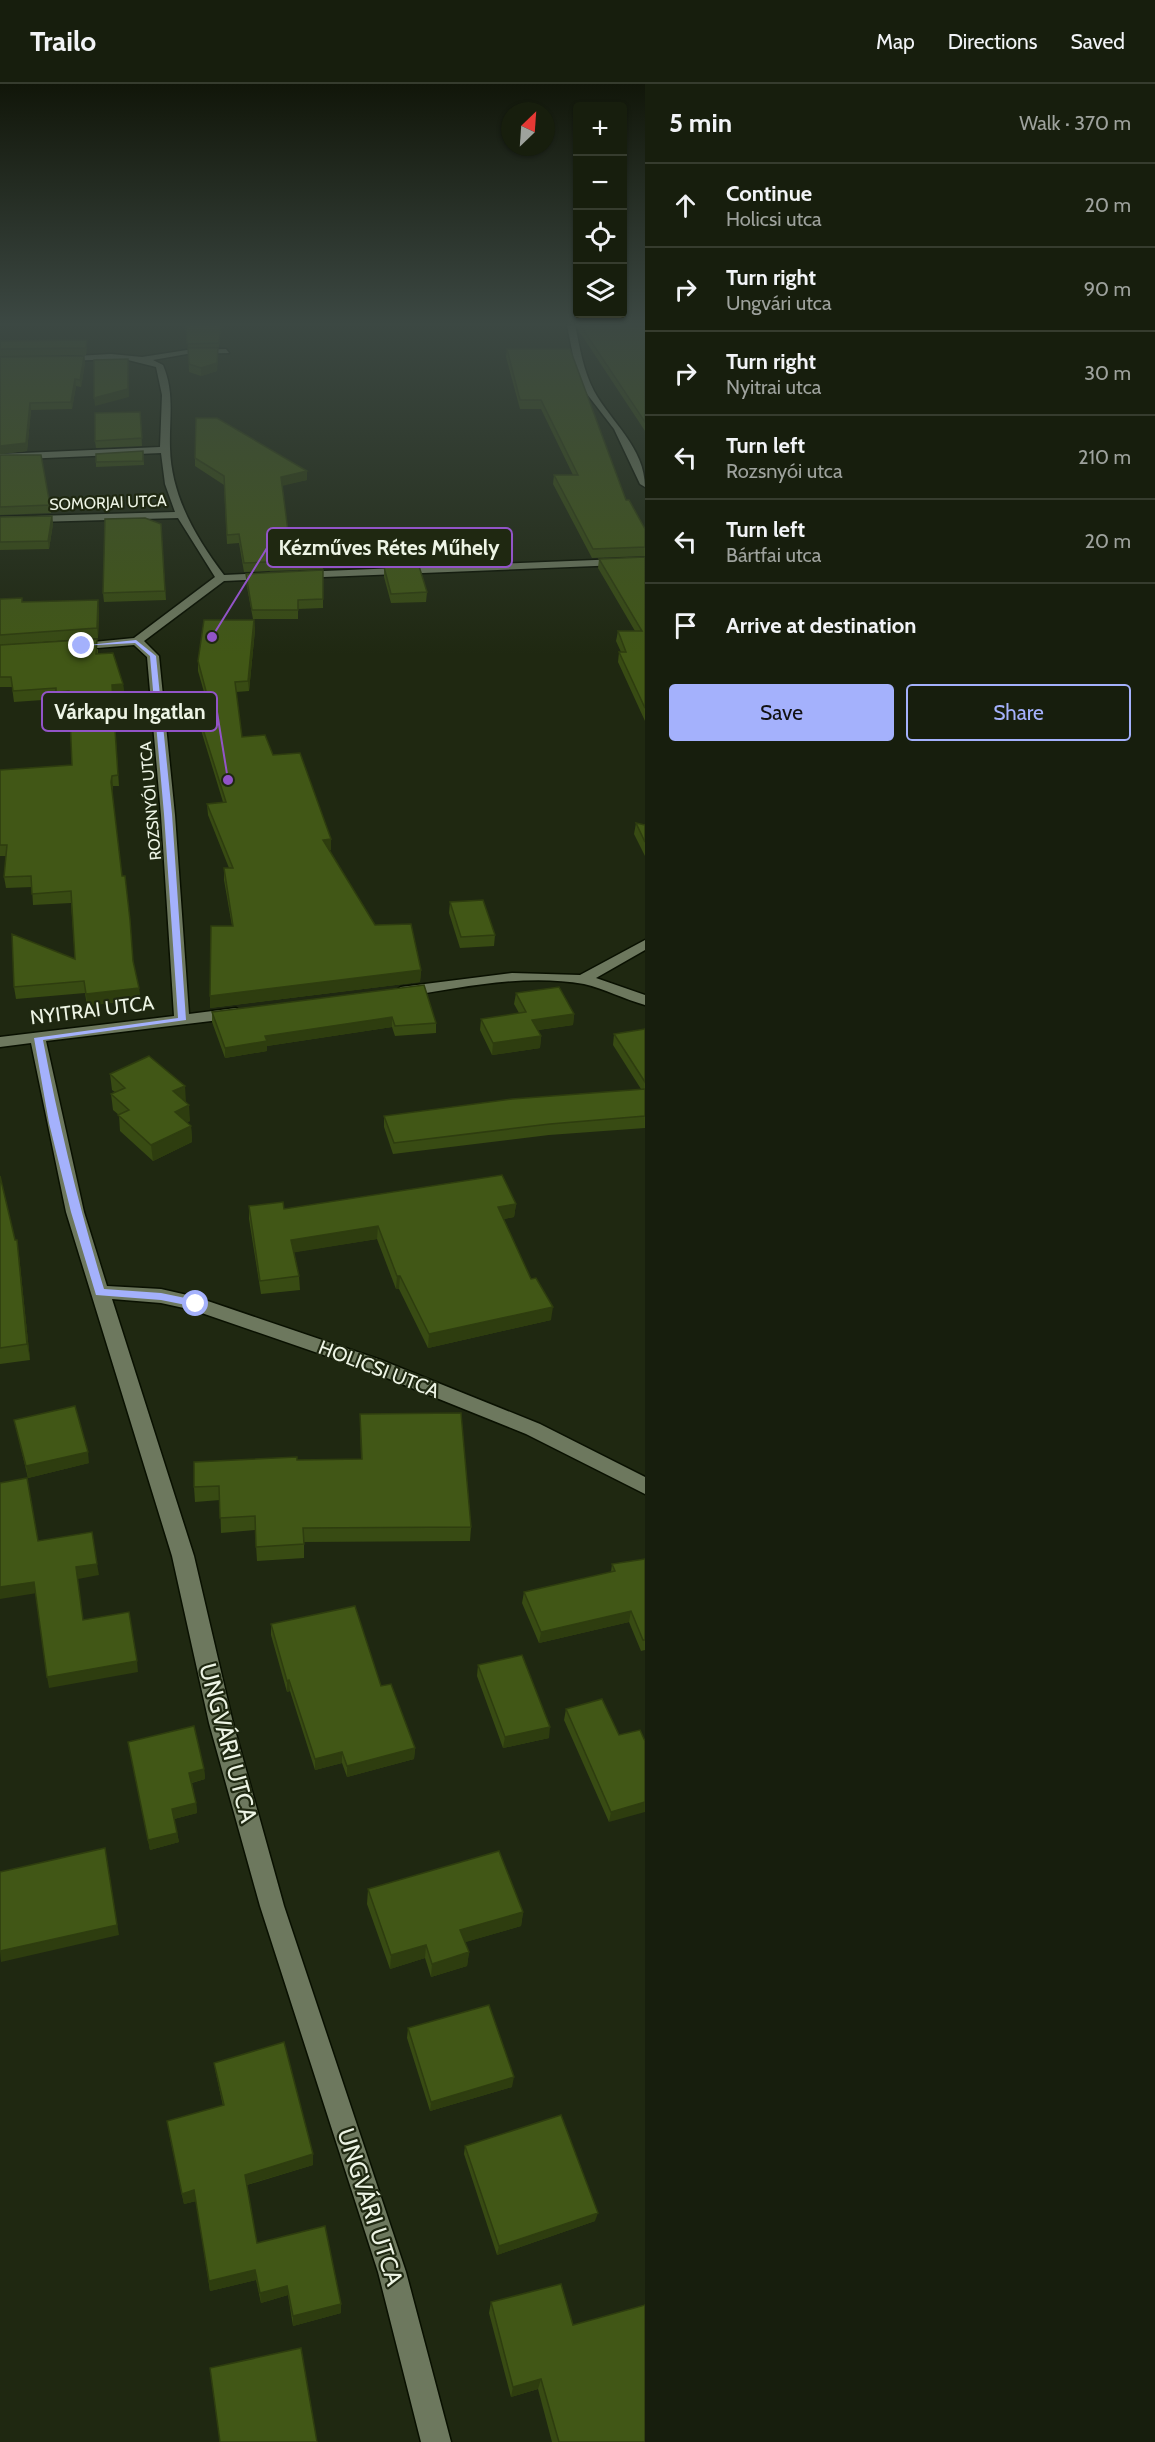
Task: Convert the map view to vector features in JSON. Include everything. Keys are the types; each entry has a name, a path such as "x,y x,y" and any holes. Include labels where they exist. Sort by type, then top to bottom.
{"street":[{"path":"166,435 167,469 182,515 201,552 221,578"},
{"path":"621,435 645,484"},
{"path":"0,457 165,450"},
{"name":"SOMORJAI UTCA","path":"0,520 182,515"},
{"path":"292,575 645,561"},
{"path":"59,647 136,641 221,578 280,576"},
{"name":"ROZSNYÓI UTCA","path":"136,641 153,656 168,814 182,1020"},
{"path":"582,980 645,944"},
{"path":"384,994 502,978 550,976 582,980 645,1000"},
{"name":"NYITRAI UTCA","path":"0,1042 253,1011"},
{"name":"UNGVÁRI UTCA","path":"38,1038 54,1123 75,1212 183,1556 221,1723 272,1906 392,2272 436,2442"},
{"name":"HOLICSI UTCA","path":"100,1292 161,1296 196,1304 374,1365 532,1429 645,1486"}],"building":[{"path":"0,435 27,435 26,443 0,446"},
{"path":"95,435 142,435 142,438 95,441"},
{"path":"196,435 246,435 307,471 281,477 289,539 322,539 323,560 244,563 239,534 227,535 224,476 195,458"},
{"path":"558,435 602,435 626,500 629,500 645,529 645,547 593,549 554,475 578,475"},
{"path":"143,451 143,461 96,462 96,454"},
{"path":"0,455 41,455 50,505 0,507"},
{"path":"52,516 48,541 0,542 0,517"},
{"path":"145,518 161,524 165,591 103,593 105,519"},
{"path":"645,557 645,708 619,652 626,652 618,631 642,631 599,559"},
{"path":"419,566 427,592 391,594 384,567"},
{"path":"323,570 323,599 298,600 298,610 252,610 246,574"},
{"path":"22,598 22,602 98,600 97,628 0,635 0,599"},
{"path":"204,620 254,620 248,681 235,682 242,737 265,735 273,755 300,753 331,839 323,840 375,925 411,924 421,970 210,996 211,926 233,926 224,868 233,868 207,804 226,802 196,707 210,706 198,661"},
{"path":"97,639 96,654 113,653 123,684 112,685 118,775 112,776 111,782 122,876 125,876 133,961 139,988 86,994 84,981 14,987 12,934 75,959 71,891 32,894 31,876 4,877 7,845 0,845 0,770 72,765 69,691 56,692 56,688 13,691 11,677 0,677 0,645"},
{"path":"636,823 645,825 645,842"},
{"path":"483,900 495,935 461,937 450,902"},
{"path":"424,985 436,1023 395,1026 392,1017 265,1036 267,1041 225,1048 212,1012"},
{"path":"559,987 574,1014 532,1020 541,1036 493,1043 481,1019 526,1012 516,993"},
{"path":"645,1029 645,1082 614,1034"},
{"path":"149,1056 185,1086 173,1091 189,1105 175,1112 191,1126 151,1145 118,1115 129,1110 111,1094 125,1088 110,1074"},
{"path":"645,1089 645,1116 550,1124 394,1143 384,1116 512,1099"},
{"path":"502,1175 516,1204 498,1207 531,1279 536,1278 553,1307 429,1334 400,1276 397,1276 378,1226 291,1240 299,1276 260,1281 249,1206 283,1202 284,1209"},
{"path":"0,1176 15,1240 17,1240 27,1344 0,1348"},
{"path":"75,1406 88,1452 26,1466 14,1420"},
{"path":"461,1413 471,1527 303,1528 304,1544 256,1547 255,1516 220,1518 219,1486 194,1487 194,1462 297,1457 297,1460 362,1459 360,1414"},
{"path":"27,1478 38,1541 92,1532 97,1564 76,1567 83,1620 129,1612 137,1661 47,1677 34,1582 0,1587 0,1483"},
{"path":"645,1559 645,1640 643,1640 631,1611 541,1632 524,1592 615,1571 612,1564"},
{"path":"355,1606 381,1686 391,1684 415,1748 347,1766 342,1752 315,1759 289,1680 287,1681 271,1624"},
{"path":"522,1655 550,1727 505,1737 478,1665"},
{"path":"602,1699 619,1735 640,1730 645,1741 645,1802 611,1812 566,1709"},
{"path":"194,1726 204,1769 189,1773 196,1803 172,1809 177,1833 148,1840 128,1742"},
{"path":"105,1848 117,1925 0,1951 0,1872"},
{"path":"499,1851 523,1912 460,1930 469,1952 432,1964 426,1945 391,1955 368,1889"},
{"path":"489,2005 514,2077 431,2102 408,2028"},
{"path":"284,2042 313,2154 245,2175 257,2243 325,2226 341,2304 293,2316 287,2286 260,2293 255,2270 209,2281 194,2190 182,2194 167,2121 224,2105 214,2063"},
{"path":"561,2115 598,2213 499,2246 465,2146"},
{"path":"561,2284 573,2325 645,2305 645,2442 559,2442 541,2379 513,2387 491,2302"},
{"path":"301,2348 317,2442 220,2442 210,2368"}],"place":[{"name":"Kézműves Rétes Műhely","path":"212,637"},
{"name":"Várkapu Ingatlan","path":"228,780"}],"route":[{"path":"82,646 136,641 153,656 168,814 182,1020 38,1038 54,1123 75,1212 100,1292 161,1296 196,1304"}]}
